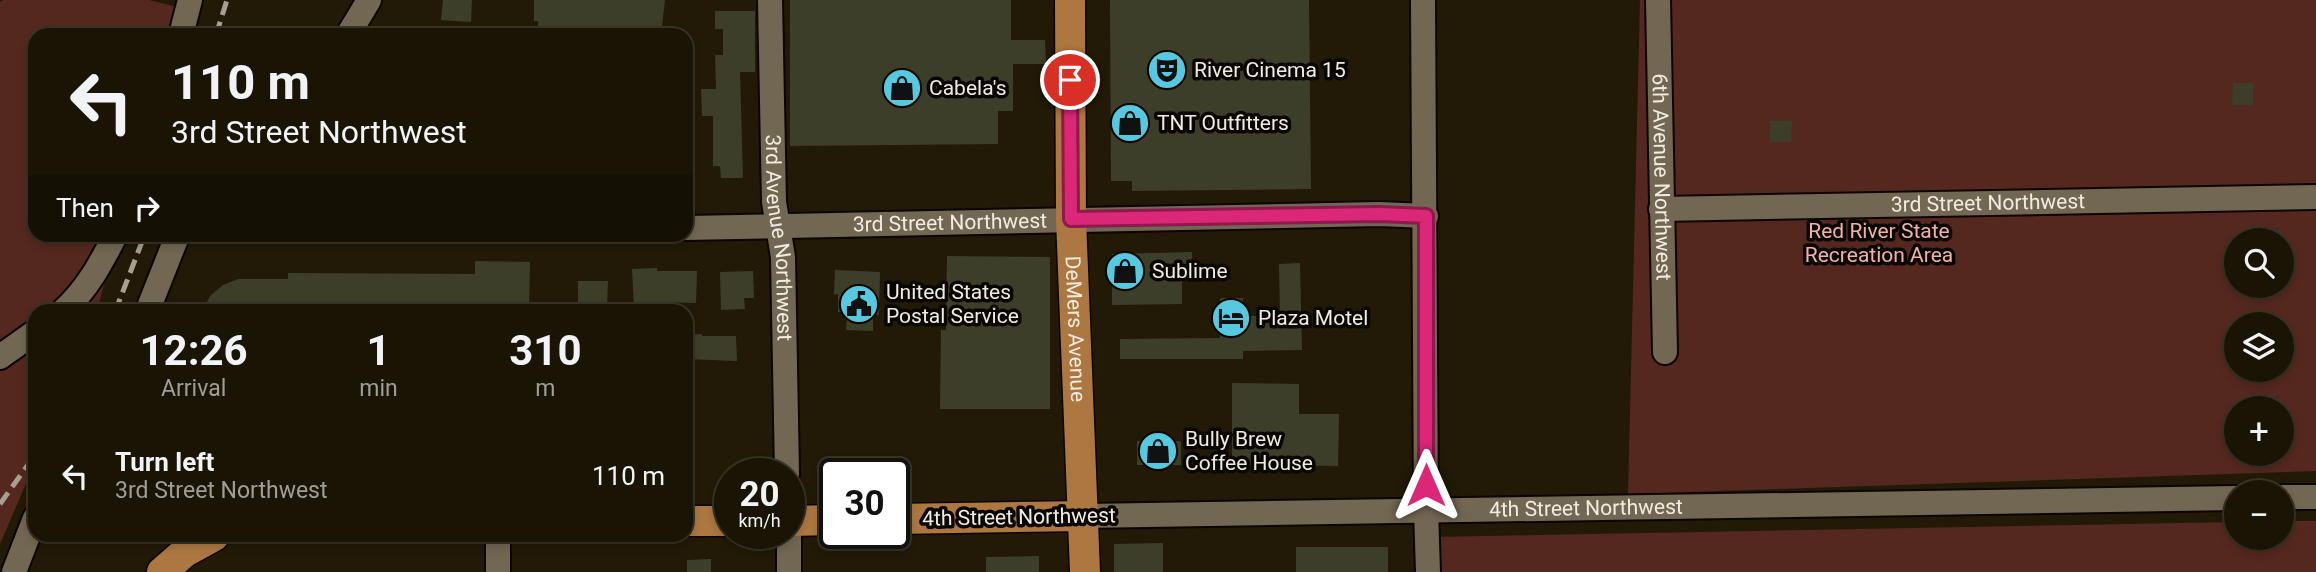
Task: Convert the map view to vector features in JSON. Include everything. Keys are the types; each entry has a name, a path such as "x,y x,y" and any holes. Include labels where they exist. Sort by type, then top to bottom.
{"main road":[{"name":"DeMers Avenue","path":"1070,0 1071,219 1086,572"},
{"name":"4th Street Northwest","path":"910,519 1084,516"},
{"path":"693,521 714,521"},
{"path":"162,572 185,552 203,542"}],"street":[{"path":"183,28 190,0"},
{"path":"352,28 369,0"},
{"name":"3rd Avenue Northwest","path":"770,0 774,202 783,257 788,458"},
{"path":"1423,0 1428,572"},
{"name":"6th Avenue Northwest","path":"1658,0 1665,352"},
{"name":"3rd Street Northwest","path":"1661,209 2316,197"},
{"name":"3rd Street Northwest","path":"693,228 1071,219 1379,214 1426,216"},
{"path":"71,304 97,272 112,242"},
{"path":"150,304 174,242"},
{"path":"0,357 28,337"},
{"path":"2294,497 2316,497"},
{"name":"4th Street Northwest","path":"1084,516 2224,498"},
{"path":"14,572 28,536"},
{"path":"498,542 498,572"},
{"path":"789,549 789,572"}],"green space":[{"path":"149,0 177,7 172,28 28,28 28,242 115,242 99,304 28,304 28,479 0,544 0,2"},
{"name":"Red River State Recreation Area","path":"1640,0 2316,0 2316,471 1628,494"},
{"path":"2294,521 2316,521 2316,572 1434,572 1432,537 2224,522 2224,550 2294,550"}],"building":[{"path":"443,0 472,0 471,22 441,20"},
{"path":"534,0 665,0 662,28 538,28 538,21 534,21"},
{"name":"Cabela's","path":"790,0 1011,0 1011,40 1045,40 1046,64 1013,64 1013,111 998,111 998,144 790,146"},
{"path":"1110,0 1309,0 1311,189 1132,191 1132,181 1111,181"},
{"path":"715,11 755,11 755,72 740,72 743,178 721,178 720,166 713,166 713,116 702,116 701,89 716,89 715,55 723,55 723,29 715,29"},
{"path":"2233,83 2253,83 2253,105 2232,105"},
{"path":"1770,121 1792,121 1791,142 1770,142"},
{"path":"1192,252 1192,281 1182,281 1182,304 1112,305 1112,254"},
{"path":"947,256 1050,257 1050,409 940,409 941,330 946,330"},
{"path":"475,261 530,262 529,304 206,304 210,296 223,285 238,279 288,279 288,273 475,274"},
{"path":"1300,263 1302,350 1243,351 1243,359 1120,359 1120,339 1220,338 1220,298 1243,298 1243,316 1280,316 1279,264"},
{"path":"632,269 697,271 696,303 634,304"},
{"name":"United States Postal Service","path":"835,270 880,272 879,315 873,314 873,331 846,330 847,312 838,312 838,294 834,295"},
{"path":"753,271 754,298 744,298 745,309 721,310 720,272"},
{"path":"578,281 608,281 607,304 578,304"},
{"path":"693,335 736,336 737,361 693,359"},
{"path":"1232,383 1299,384 1299,414 1339,414 1338,466 1232,465"},
{"path":"1137,441 1181,441 1181,465 1137,465"},
{"path":"1163,543 1163,572 1114,572 1114,544"},
{"path":"1296,547 1388,547 1388,572 1296,572"},
{"path":"1039,556 1039,572 986,572 986,557"},
{"path":"711,559 711,572 687,572 687,560"}],"railway":[{"path":"218,28 227,0"},
{"path":"118,304 142,242"},
{"path":"0,504 28,465"}],"place":[{"name":"River Cinema 15","path":"1167,70"},
{"name":"Cabela's","path":"902,88"},
{"name":"TNT Outfitters","path":"1130,123"},
{"name":"Sublime","path":"1125,271"},
{"name":"United States Postal Service","path":"859,304"},
{"name":"Plaza Motel","path":"1231,318"},
{"name":"Bully Brew Coffee House","path":"1158,451"}],"route":[{"path":"1070,80 1071,219 1379,214 1426,216 1426,485"}]}
